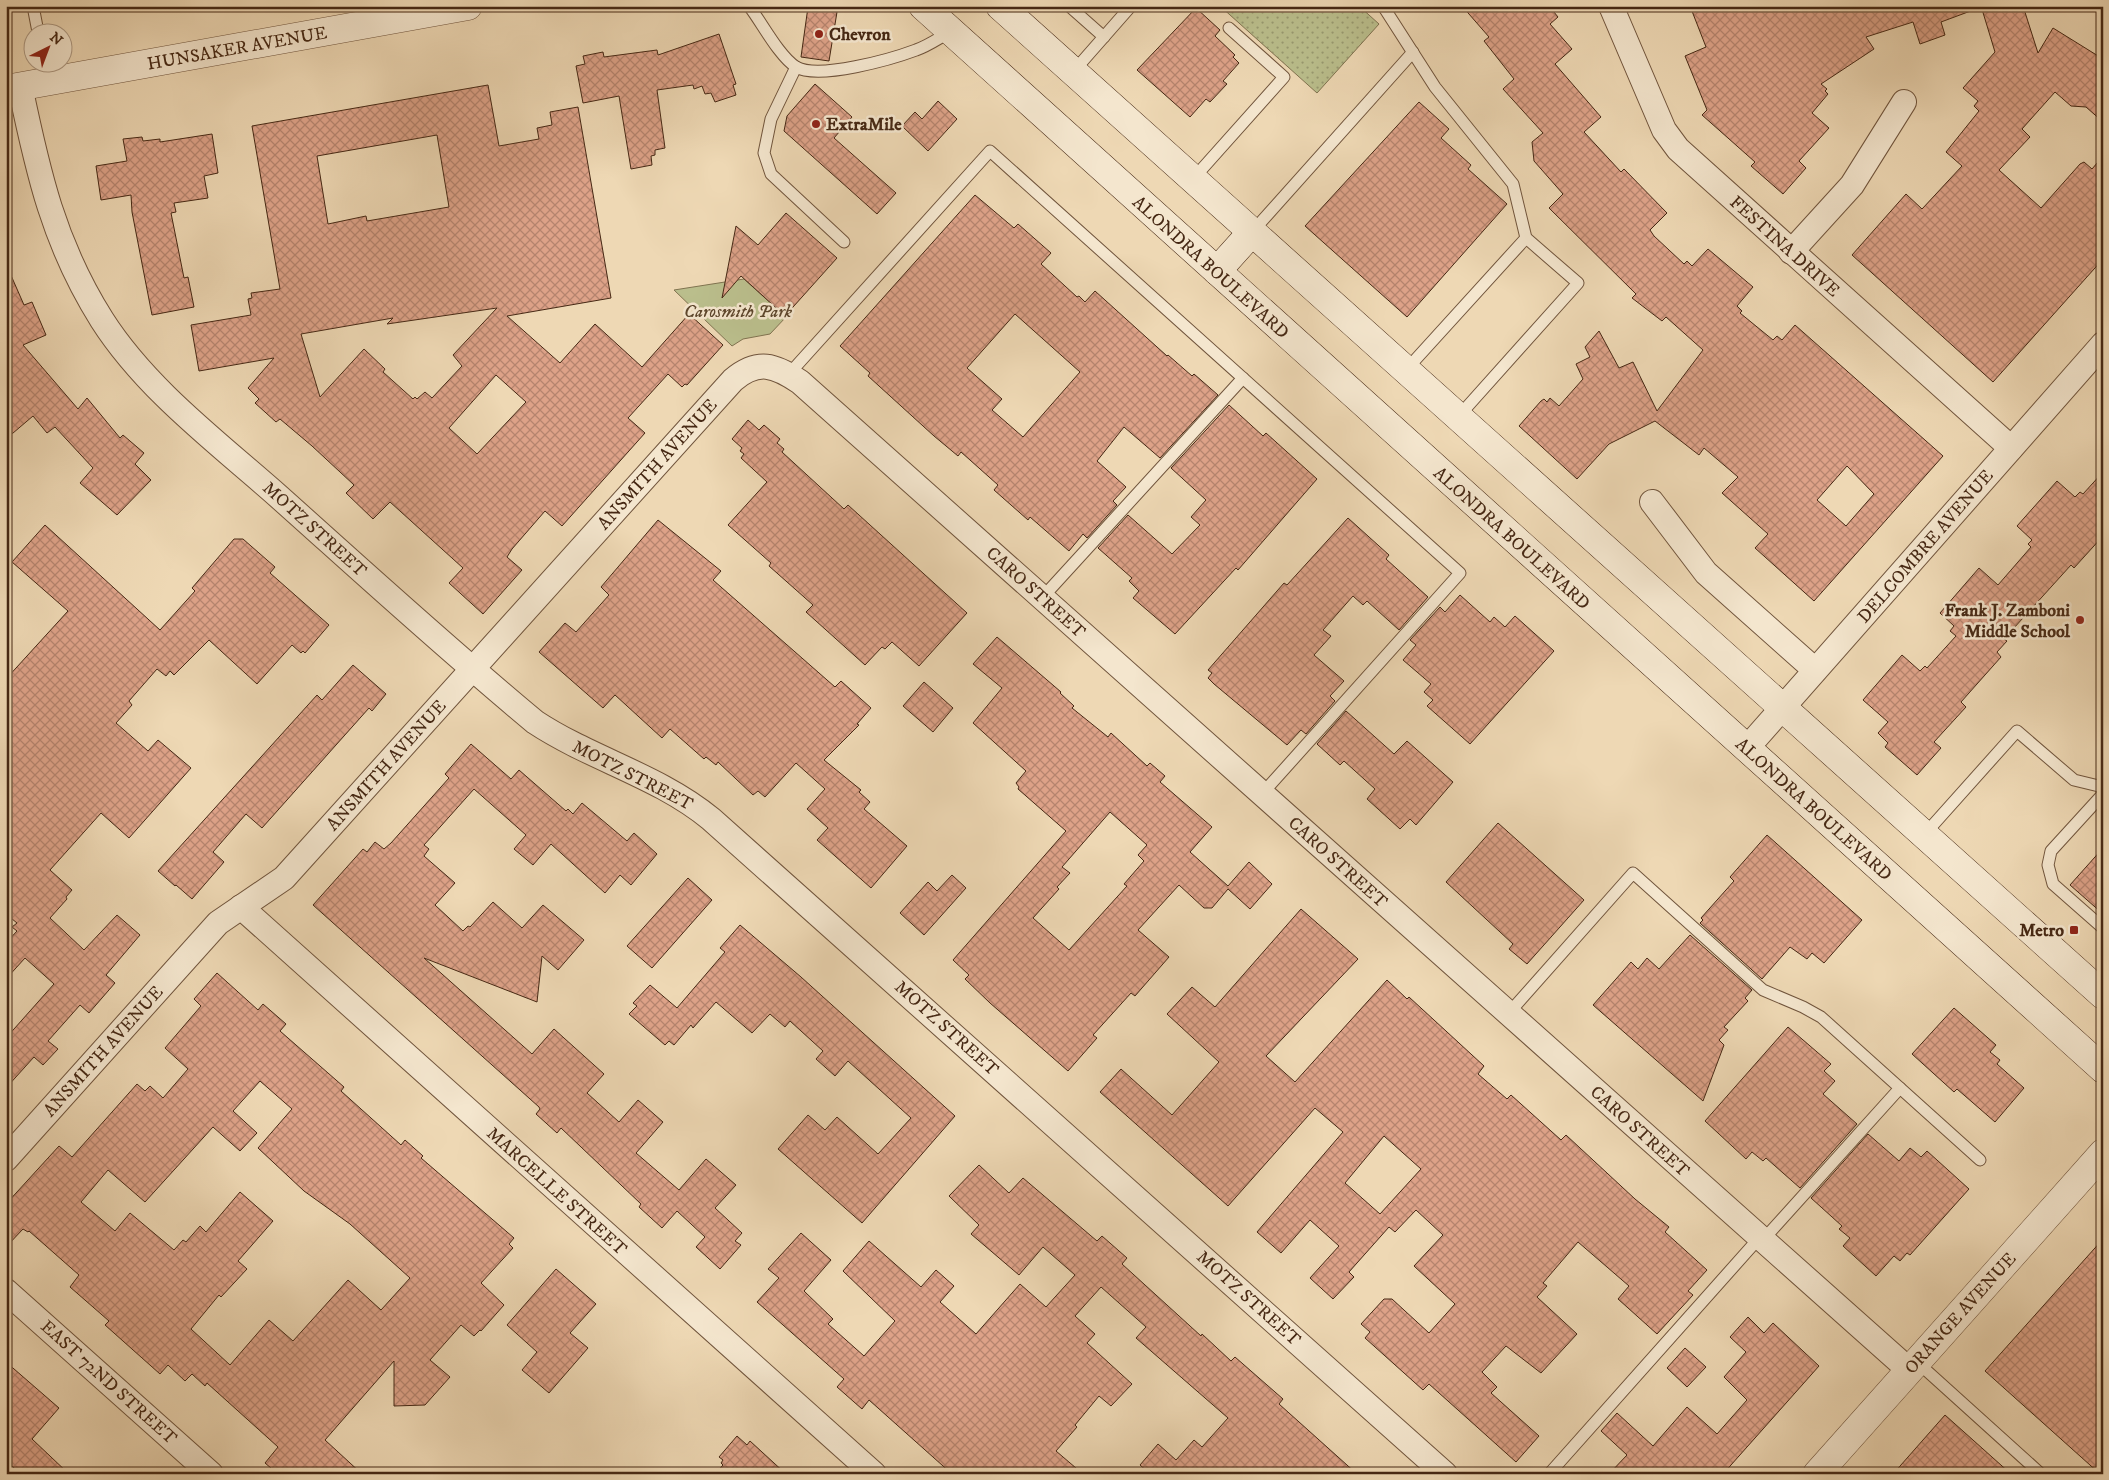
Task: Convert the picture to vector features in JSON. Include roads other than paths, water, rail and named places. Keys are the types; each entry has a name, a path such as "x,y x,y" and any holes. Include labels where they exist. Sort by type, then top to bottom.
{"main road":[{"name":"HUNSAKER AVENUE","path":"28,80 468,6"},
{"name":"ALONDRA BOULEVARD","path":"922,6 2103,1069"},
{"path":"1000,6 2103,995"},
{"path":"1216,272 1252,232"},
{"name":"ORANGE AVENUE","path":"1817,1474 2103,1153"}],"street":[{"name":"FESTINA DRIVE","path":"1611,6 1664,130 1678,150 2011,448"},
{"name":"MOTZ STREET","path":"28,80 34,152 50,213 81,283 112,335 180,409 472,669 549,731 684,799 711,818 1445,1474"},
{"path":"1792,252 1852,186 1904,102"},
{"name":"DELCOMBRE AVENUE","path":"1746,748 2103,344"},
{"name":"ANSMITH AVENUE","path":"6,1159 218,923 284,878 733,380 751,368 761,366"},
{"name":"CARO STREET","path":"761,366 772,367 789,374 1761,1239 1913,1366"},
{"path":"1652,502 1706,573 1815,670"},
{"name":"MARCELLE STREET","path":"241,908 874,1474"},
{"name":"EAST 72ND STREET","path":"6,1291 211,1474"}],"lane":[{"path":"33,6 36,22"},
{"path":"749,6 781,50 796,67 816,72 837,70 917,50 950,32"},
{"path":"1070,6 1104,37"},
{"path":"1073,72 1131,6"},
{"path":"1382,6 1435,86 1513,184 1526,238 1578,283 1458,417"},
{"path":"1192,179 1284,77 1229,28"},
{"path":"1252,232 1413,52"},
{"path":"796,67 771,119 764,153 771,174 844,242"},
{"path":"789,374 990,150 1460,573 1262,794"},
{"path":"1406,370 1526,238"},
{"path":"1042,598 1243,378"},
{"path":"1924,835 2017,731 2074,780 2103,787"},
{"path":"2103,794 2051,851 2048,858 2053,884 2103,928"},
{"path":"1508,1014 1633,873 1763,990 1803,1007 1821,1018 1980,1160"},
{"path":"1549,1474 1900,1088"},
{"path":"1913,1366 2041,1474"}],"place":[{"name":"Chevron","path":"819,34"},
{"name":"ExtraMile","path":"816,124"},
{"name":"Frank J. Zamboni Middle School","path":"2080,620"},
{"name":"Metro","path":"2074,930"}],"park label":[{"name":"Carosmith Park","path":"738,311"}]}
